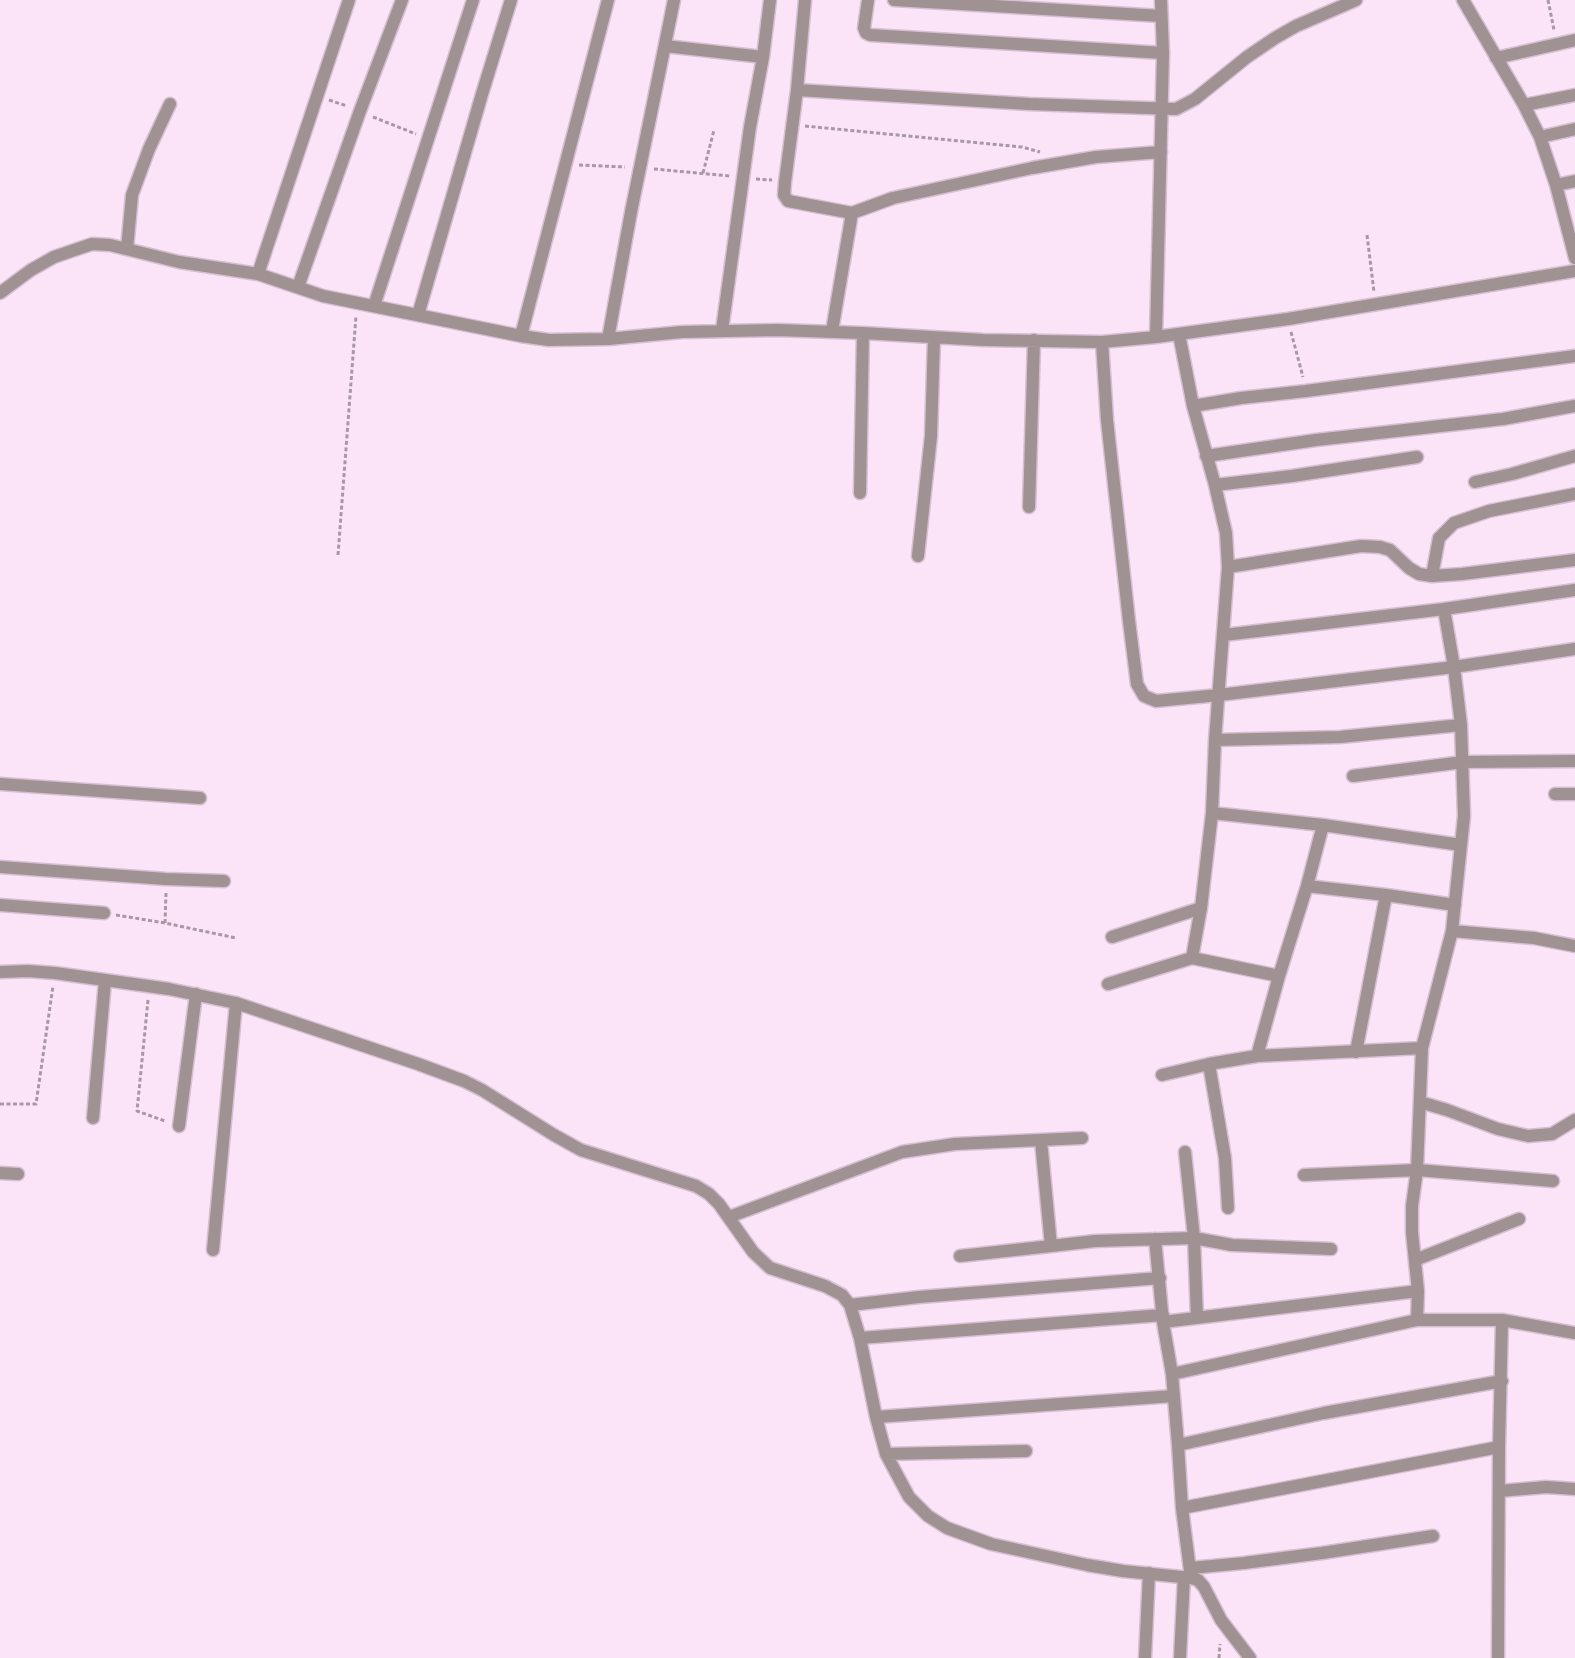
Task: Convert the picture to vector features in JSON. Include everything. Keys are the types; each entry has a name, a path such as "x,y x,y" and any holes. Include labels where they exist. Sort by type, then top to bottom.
{"street":[{"path":"258,274 349,0"},
{"path":"298,287 360,111 402,0"},
{"path":"374,306 473,0"},
{"path":"418,315 511,0"},
{"path":"521,336 608,0"},
{"path":"608,339 674,0"},
{"path":"722,330 750,127 770,0"},
{"path":"805,0 797,90 785,182 786,199 788,201 852,213 893,198 980,178 1096,158 1161,152"},
{"path":"868,0 864,28 866,34 870,35 1163,52"},
{"path":"894,0 1161,16"},
{"path":"1156,337 1163,52 1161,0"},
{"path":"797,90 1029,104 1176,109 1189,103 1270,41 1296,26 1356,0"},
{"path":"1463,0 1524,105 1540,137 1571,224 1575,258"},
{"path":"1496,58 1575,40"},
{"path":"665,46 762,57"},
{"path":"1524,105 1575,95"},
{"path":"127,249 132,196 149,149 170,104"},
{"path":"1540,137 1575,129"},
{"path":"1556,185 1575,181"},
{"path":"832,332 852,213"},
{"path":"0,293 31,270 64,253 92,244 110,245 179,262 258,274 323,296 549,340 608,339 722,330 863,333 983,340 1102,342 1156,337 1288,319 1575,271"},
{"path":"860,493 863,333"},
{"path":"1179,334 1193,406 1226,533 1228,567 1215,740 1212,814 1201,908 1192,958"},
{"path":"918,556 931,436 934,338"},
{"path":"1028,506 1034,340"},
{"path":"1102,342 1106,420 1137,684 1144,696 1156,701 1219,695 1454,667 1575,649"},
{"path":"1193,406 1241,398 1575,356"},
{"path":"1206,456 1316,440 1503,418 1575,406"},
{"path":"1475,482 1512,474 1575,456"},
{"path":"1215,485 1292,476 1417,457"},
{"path":"1432,576 1439,538 1454,524 1489,511 1575,494"},
{"path":"1228,567 1361,546 1380,547 1390,550 1414,571 1432,576 1575,560"},
{"path":"1224,635 1444,609 1575,590"},
{"path":"1417,1320 1418,1290 1412,1232 1412,1206 1417,1170 1422,1048 1452,931 1464,816 1461,725 1444,609"},
{"path":"1215,740 1331,737 1461,725"},
{"path":"1353,776 1463,762 1575,761"},
{"path":"0,784 200,798"},
{"path":"1555,794 1575,794"},
{"path":"1212,814 1323,825 1461,845"},
{"path":"1257,1056 1323,825"},
{"path":"0,867 166,879 224,881"},
{"path":"1307,886 1455,905"},
{"path":"1356,1052 1386,895"},
{"path":"0,905 104,913"},
{"path":"1112,937 1201,908"},
{"path":"1452,931 1534,938 1564,942 1575,946"},
{"path":"1108,984 1192,958 1279,976"},
{"path":"0,972 28,971 55,974 196,994 236,1003 464,1081 581,1150 696,1186 709,1194 729,1217 753,1252 770,1268 826,1286 842,1295 850,1305 860,1338 876,1417 886,1454 909,1497 928,1516 947,1528 991,1544 1058,1559 1122,1571 1188,1574 1244,1563 1433,1536"},
{"path":"93,1118 105,981"},
{"path":"179,1126 196,994"},
{"path":"213,1250 236,1003"},
{"path":"1162,1075 1209,1064 1257,1056 1422,1048"},
{"path":"1209,1064 1225,1158 1228,1208"},
{"path":"1420,1102 1498,1129 1528,1136 1552,1134 1575,1120"},
{"path":"729,1217 902,1152 954,1144 1082,1138"},
{"path":"1041,1141 1051,1246"},
{"path":"1185,1152 1194,1238 1197,1318"},
{"path":"1304,1174 1417,1170 1553,1181"},
{"path":"0,1173 18,1174"},
{"path":"1415,1260 1519,1219"},
{"path":"960,1256 1095,1241 1194,1238 1232,1245 1331,1249"},
{"path":"1155,1239 1163,1319 1172,1374 1188,1574 1180,1658"},
{"path":"850,1305 919,1296 1160,1278"},
{"path":"860,1338 1197,1318 1418,1290"},
{"path":"1172,1374 1417,1320 1502,1320 1575,1333"},
{"path":"1498,1658 1502,1320"},
{"path":"1178,1445 1324,1413 1502,1381"},
{"path":"876,1417 1174,1396"},
{"path":"1182,1508 1499,1447"},
{"path":"886,1454 1026,1451"},
{"path":"1500,1491 1546,1487 1575,1490"},
{"path":"1145,1658 1149,1573"},
{"path":"1188,1574 1198,1580 1204,1587 1222,1620 1250,1658"}],"path":[{"path":"1548,0 1556,43"},
{"path":"792,125 1022,147 1045,154 1062,163"},
{"path":"566,164 703,173 714,130"},
{"path":"1367,235 1376,304"},
{"path":"338,555 357,303"},
{"path":"1288,319 1306,391"},
{"path":"165,923 166,879"},
{"path":"104,913 165,923 236,938"},
{"path":"0,1104 36,1104 55,974"},
{"path":"149,987 137,1111 179,1126"}]}
